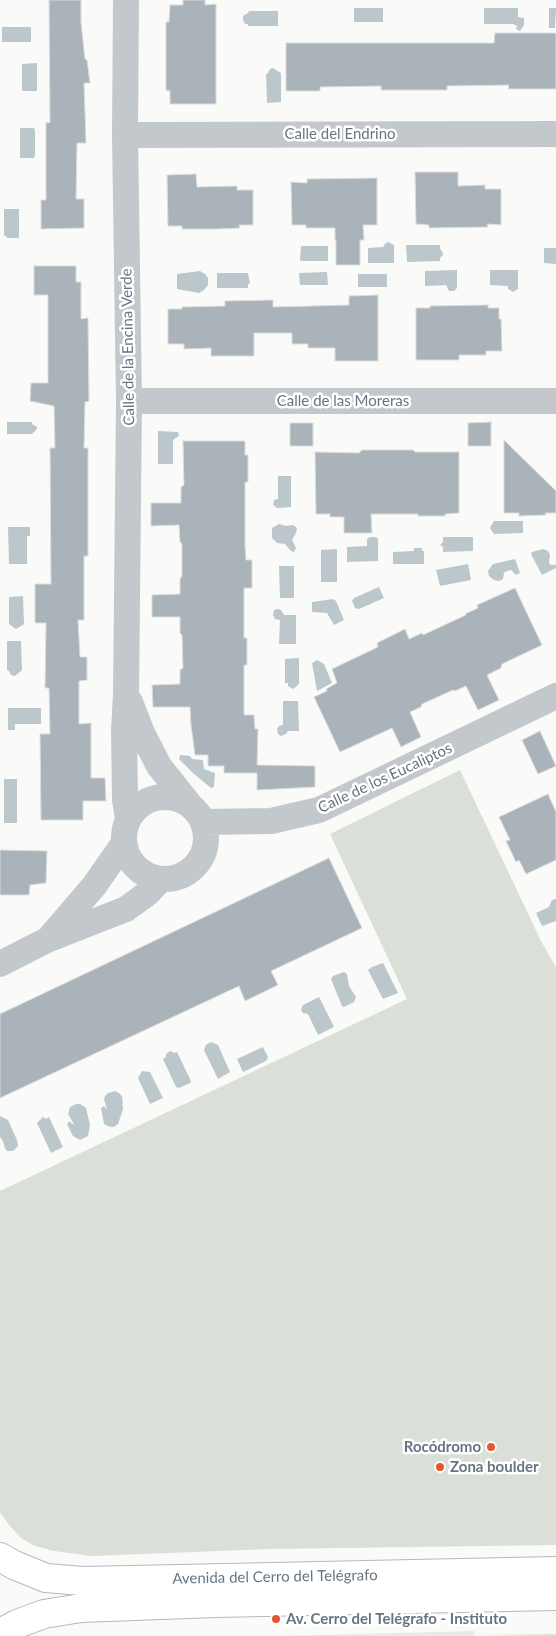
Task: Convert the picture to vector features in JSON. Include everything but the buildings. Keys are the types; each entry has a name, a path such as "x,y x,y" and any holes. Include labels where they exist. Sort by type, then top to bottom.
{"street":[{"name":"Calle de la Encina Verde","path":"126,0 125,135 129,401 124,730 126,831"},
{"name":"Calle del Endrino","path":"125,135 556,134"},
{"name":"Calle de las Moreras","path":"129,401 556,401"},
{"name":"Calle de la Encina Verde","path":"126,694 142,733 159,766 197,814"},
{"name":"Calle de los Eucaliptos","path":"197,814 271,821 319,810 556,696"},
{"path":"47,940 94,886 137,808 149,800 163,797 177,799 197,814 206,836 205,850 199,863 188,873 175,878 161,879 144,873 130,860 126,831"},
{"path":"0,964 47,940 126,909 148,893 161,879"},
{"name":"Avenida del Cerro del Telégrafo","path":"0,1557 46,1578 83,1581 556,1571"},
{"name":"Avenida del Cerro del Telégrafo","path":"0,1633 44,1614 81,1608 215,1603 556,1596"}],"shaded area":[{"path":"354,8 383,8 383,22 354,22"},
{"path":"484,8 518,8 518,17 524,18 524,25 520,31 513,24 484,24"},
{"path":"549,8 556,8 555,28 549,28"},
{"path":"249,11 278,11 278,26 248,26 243,20 243,16"},
{"path":"2,27 31,27 31,42 2,42"},
{"path":"37,63 37,91 22,91 22,64"},
{"path":"273,68 281,73 281,102 267,103 266,74"},
{"path":"20,128 34,128 34,158 20,158"},
{"path":"4,209 19,209 19,238 8,238 4,235"},
{"path":"388,242 394,245 394,263 368,263 368,248 383,247"},
{"path":"406,245 440,245 443,255 440,261 407,262"},
{"path":"301,246 328,246 328,261 300,261"},
{"path":"544,248 556,248 556,264 544,263"},
{"path":"457,270 457,288 454,291 449,291 446,285 425,286 425,271"},
{"path":"490,270 518,270 518,289 513,292 508,289 508,286 490,285"},
{"path":"200,271 208,278 208,285 204,290 199,293 177,289 177,274"},
{"path":"327,272 328,285 300,285 299,273"},
{"path":"217,273 248,273 250,284 248,284 248,288 217,288"},
{"path":"358,274 387,274 387,287 358,287"},
{"path":"7,422 32,422 37,429 32,434 7,434"},
{"path":"158,431 178,432 179,436 173,440 173,464 158,464"},
{"path":"278,476 291,476 291,507 277,508 273,505 274,500 278,499"},
{"path":"494,521 523,521 523,533 494,534 490,528"},
{"path":"279,524 293,525 297,528 292,540 296,548 294,552 285,544 277,543 272,538 272,528"},
{"path":"8,527 30,527 30,536 27,536 27,564 9,564"},
{"path":"370,537 378,539 378,561 347,562 347,547 367,546 367,539"},
{"path":"443,537 473,537 473,551 443,552 443,547 440,545 443,542"},
{"path":"414,548 422,548 422,551 424,551 424,564 393,564 393,552 414,551"},
{"path":"337,549 337,582 321,582 321,550"},
{"path":"543,549 548,551 550,555 549,563 556,565 556,568 542,575 531,554"},
{"path":"515,559 520,573 516,575 511,570 507,571 504,573 503,579 499,581 489,576 488,571 493,564"},
{"path":"468,564 471,580 440,586 436,570"},
{"path":"279,566 294,566 294,598 280,598"},
{"path":"379,587 384,598 359,609 355,608 352,601 354,598"},
{"path":"23,596 24,624 16,629 9,624 9,597"},
{"path":"333,599 336,601 344,620 334,625 327,613 312,612 312,602"},
{"path":"278,609 284,615 296,615 296,644 279,644 280,620 275,619 273,615 274,610"},
{"path":"7,641 21,641 22,670 15,676 11,675 7,670"},
{"path":"299,658 299,684 293,689 288,686 288,683 285,683 285,659"},
{"path":"317,660 324,664 332,683 317,691 312,663"},
{"path":"283,701 298,701 299,731 288,731 281,736 278,734 277,729 283,725"},
{"path":"8,708 41,708 41,724 15,724 15,730 8,730"},
{"path":"180,755 203,760 204,769 215,773 214,787 211,788 193,773 179,759"},
{"path":"460,770 541,941 556,967 556,1545 270,1549 92,1556 54,1551 35,1546 22,1539 0,1512 0,1191 407,999 330,834"},
{"path":"4,779 17,779 17,823 4,823"},
{"path":"556,899 556,921 542,926 536,913 549,907 552,900"},
{"path":"383,963 398,993 383,999 368,970"},
{"path":"344,972 347,974 349,986 356,997 354,1002 344,1007 331,979 333,976"},
{"path":"319,997 334,1027 318,1035 308,1014 303,1013 301,1010 303,1005"},
{"path":"211,1042 218,1045 230,1072 218,1079 204,1050 206,1045"},
{"path":"263,1047 268,1057 266,1061 243,1072 237,1059"},
{"path":"170,1051 177,1052 191,1081 179,1088 176,1087 163,1059"},
{"path":"142,1071 150,1072 163,1098 150,1104 138,1078"},
{"path":"115,1091 122,1096 123,1109 118,1124 110,1127 104,1124 101,1108 104,1106 107,1110 105,1096"},
{"path":"76,1104 86,1108 90,1125 88,1136 80,1140 73,1136 67,1124 70,1121 74,1124 68,1114 70,1107"},
{"path":"0,1116 8,1120 17,1140 18,1146 13,1151 7,1151 0,1137"},
{"path":"43,1117 46,1119 49,1117 63,1147 51,1153 37,1123"},
{"path":"474,1631 474,1636 277,1636"},
{"path":"556,1634 556,1636 474,1635"}],"place":[{"name":"Rocódromo","path":"491,1447"},
{"name":"Zona boulder","path":"440,1467"},
{"name":"Av. Cerro del Telégrafo - Instituto","path":"276,1619"}]}
